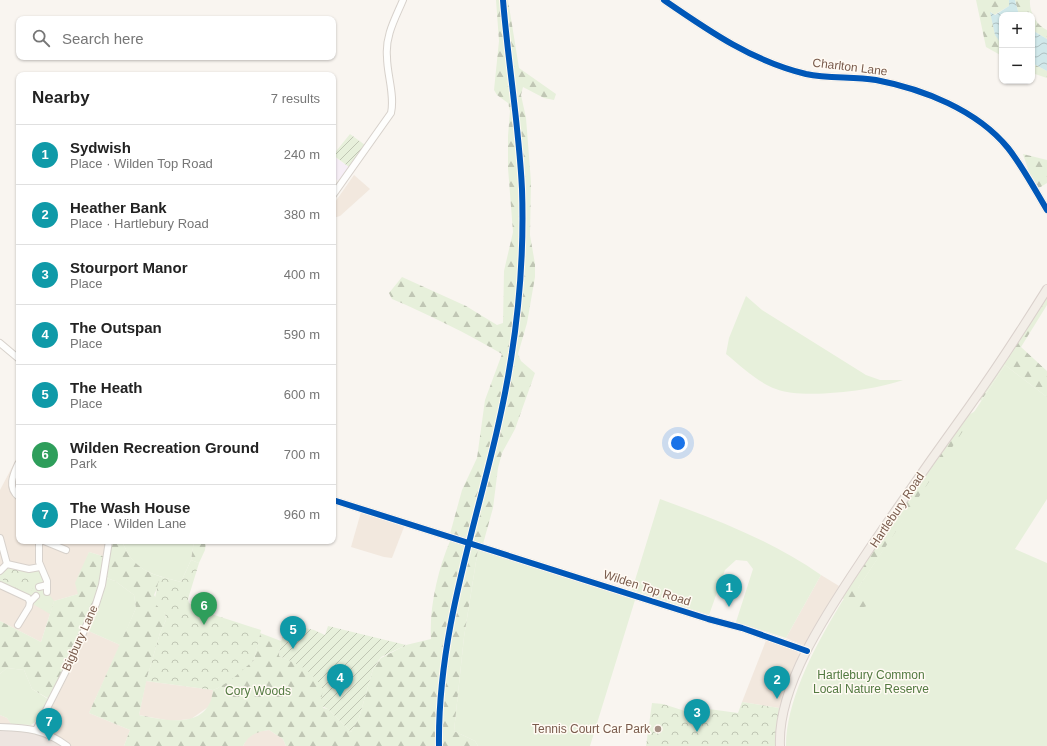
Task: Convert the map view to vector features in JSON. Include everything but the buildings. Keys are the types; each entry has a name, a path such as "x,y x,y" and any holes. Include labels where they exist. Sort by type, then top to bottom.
{"main road":[{"name":"Hartlebury Road","path":"780,746 784,709 807,651 837,598 905,497 976,397 1047,289"}],"street":[{"path":"336,191 391,113 392,98 386,57 387,42 392,24 403,0"},
{"name":"Charlton Lane","path":"664,0 729,44 772,63 806,74 829,78 873,80 894,84 929,96 969,114 982,123 1007,147 1047,210"},
{"path":"0,343 16,356"},
{"path":"16,468 13,474 12,483 14,493 16,495"},
{"name":"Wilden Top Road","path":"336,501 708,619 742,628 807,651"},
{"path":"0,538 7,564"},
{"path":"40,544 40,567 47,581 47,592"},
{"path":"51,544 66,550"},
{"name":"Bigbury Lane","path":"36,730 66,670 96,604 102,585 109,544"},
{"path":"7,564 24,568 40,567"},
{"path":"0,571 7,564"},
{"path":"0,585 28,598 30,602"},
{"path":"39,587 47,585"},
{"path":"18,625 29,607 30,602 36,596"},
{"path":"0,727 36,730 52,736 67,746"}],"shaded area":[{"path":"336,158 349,167 339,181 336,179"},
{"path":"354,175 370,189 340,216 336,217 336,201"},
{"path":"16,460 16,544 108,544 106,557 89,552 78,594 54,601 41,642 0,621 0,490"},
{"path":"361,512 404,527 392,558 351,547"},
{"path":"821,575 839,586 805,646 786,638"},
{"path":"84,629 120,645 89,713 130,730 124,746 67,746 36,730"},
{"path":"767,638 794,647 799,654 799,660 779,708 742,702"},
{"path":"146,681 213,690 212,700 208,707 191,719 171,721 139,715"},
{"path":"0,715 7,718 14,728 0,727"},
{"path":"0,727 30,729 67,746 0,746"},
{"path":"269,730 283,739 286,746 243,746 247,738 255,732"}],"green space":[{"path":"496,0 508,0 519,68 556,94 554,100 544,98 523,87 521,95 526,118 531,182 530,235 535,264 535,277 527,323 518,354 521,361 535,373 515,429 502,453 498,468 493,508 483,544 450,534 462,490 477,458 485,400 502,354 420,311 392,299 389,293 402,277 466,306 497,325 503,323 504,271 513,232 508,168 510,111 508,103 497,95 494,90 499,41"},
{"path":"976,0 1009,0 1009,6 994,15 991,12 995,34 999,40 999,54 986,47"},
{"path":"1015,0 1030,0 1032,12 1018,12"},
{"path":"1035,18 1043,28 1047,30 1047,39 1035,32"},
{"path":"1035,65 1047,71 1047,78 1035,74"},
{"path":"350,134 365,145 349,167 336,157 336,151"},
{"path":"1023,154 1047,160 1047,183 1039,188 1029,172"},
{"path":"1047,294 1047,305 1021,347 1047,371 1047,397 1005,365 981,401 979,398"},
{"path":"746,296 762,310 866,375 880,380 903,380 876,387 821,394 788,392 769,386 750,374 726,354 729,338"},
{"name":"Hartlebury Common Local Nature Reserve","path":"1005,365 1047,397 1047,499 1015,549 1047,563 1047,746 786,746 790,713 795,695 809,661 826,629 845,597 858,588"},
{"path":"977,410 858,588 867,606 861,608 842,598 896,516 967,416"},
{"path":"660,499 723,523 763,541 783,551 821,575 786,638 736,622 753,569 747,561 736,560 725,570 709,615 632,590"},
{"name":"Cory Woods","path":"450,541 478,549 464,637 454,731 475,741 478,746 286,746 283,739 269,730 254,734 245,742 243,746 124,746 130,730 89,713 136,608 134,595 115,581 104,577 102,585 51,700 32,689 24,670 7,668 0,674 0,621 41,642 54,601 78,594 75,583 89,552 106,557 108,544 123,544 137,564 148,572 162,577 154,595 165,613 166,620 160,633 147,678 139,715 162,719 185,720 204,712 210,703 213,690 218,688 254,660 260,633 281,641 279,656 298,664 316,677 323,689 323,708 328,709 351,732 359,718 373,669 381,658 406,645 431,639 431,615 435,589"},
{"path":"124,544 194,544 191,560 181,582 161,577 145,570 132,559"},
{"path":"194,544 206,544 205,550 199,563 191,560"},
{"path":"478,549 484,549 635,600 590,746 478,746 475,741 454,731 464,637"},
{"path":"191,560 199,563 188,599 189,603 199,610 261,630 254,660 231,680 213,690 146,681 160,633 166,620 165,613 154,603 158,583 162,577 181,582"},
{"path":"6,566 32,573 30,577 31,581 36,581 30,593 28,594 4,582 1,575"},
{"path":"17,567 40,567 47,592 54,601 50,614 0,585 0,571"},
{"path":"104,577 115,581 134,595 136,608 120,645 84,629"},
{"path":"288,624 314,630 325,635 328,626 406,645 381,657 373,669 359,718 351,732 328,709 320,705 323,690 314,677 299,665 279,656 281,641"},
{"path":"7,668 24,670 32,689 48,699 35,722 31,725 11,724 7,718 0,715 0,674"},
{"path":"742,702 779,708 776,746 646,746 652,703 663,704 685,711 687,706 738,713"}],"water":[{"path":"1009,0 1015,0 1018,12 1000,12 1009,6"},
{"path":"990,12 995,15 999,12 999,41 995,35"},
{"path":"1035,32 1047,39 1047,71 1035,65"}],"cycle path":[{"path":"439,746 441,697 447,648 456,599 502,407 511,359 519,296 522,253 522,189 503,0"},
{"path":"664,0 714,34 767,61 815,76 867,79 894,84 930,95 965,112 981,123 1008,148 1024,171 1047,210"},
{"path":"336,501 708,619 742,628 807,651"}],"place":[{"name":"Sydwish","path":"729,607"},
{"name":"Wilden Recreation Ground","path":"204,625"},
{"name":"The Heath","path":"293,649"},
{"name":"The Outspan","path":"340,697"},
{"name":"Heather Bank","path":"777,699"},
{"name":"Tennis Court Car Park","path":"658,729"},
{"name":"Stourport Manor","path":"697,732"},
{"name":"The Wash House","path":"49,741"}]}
